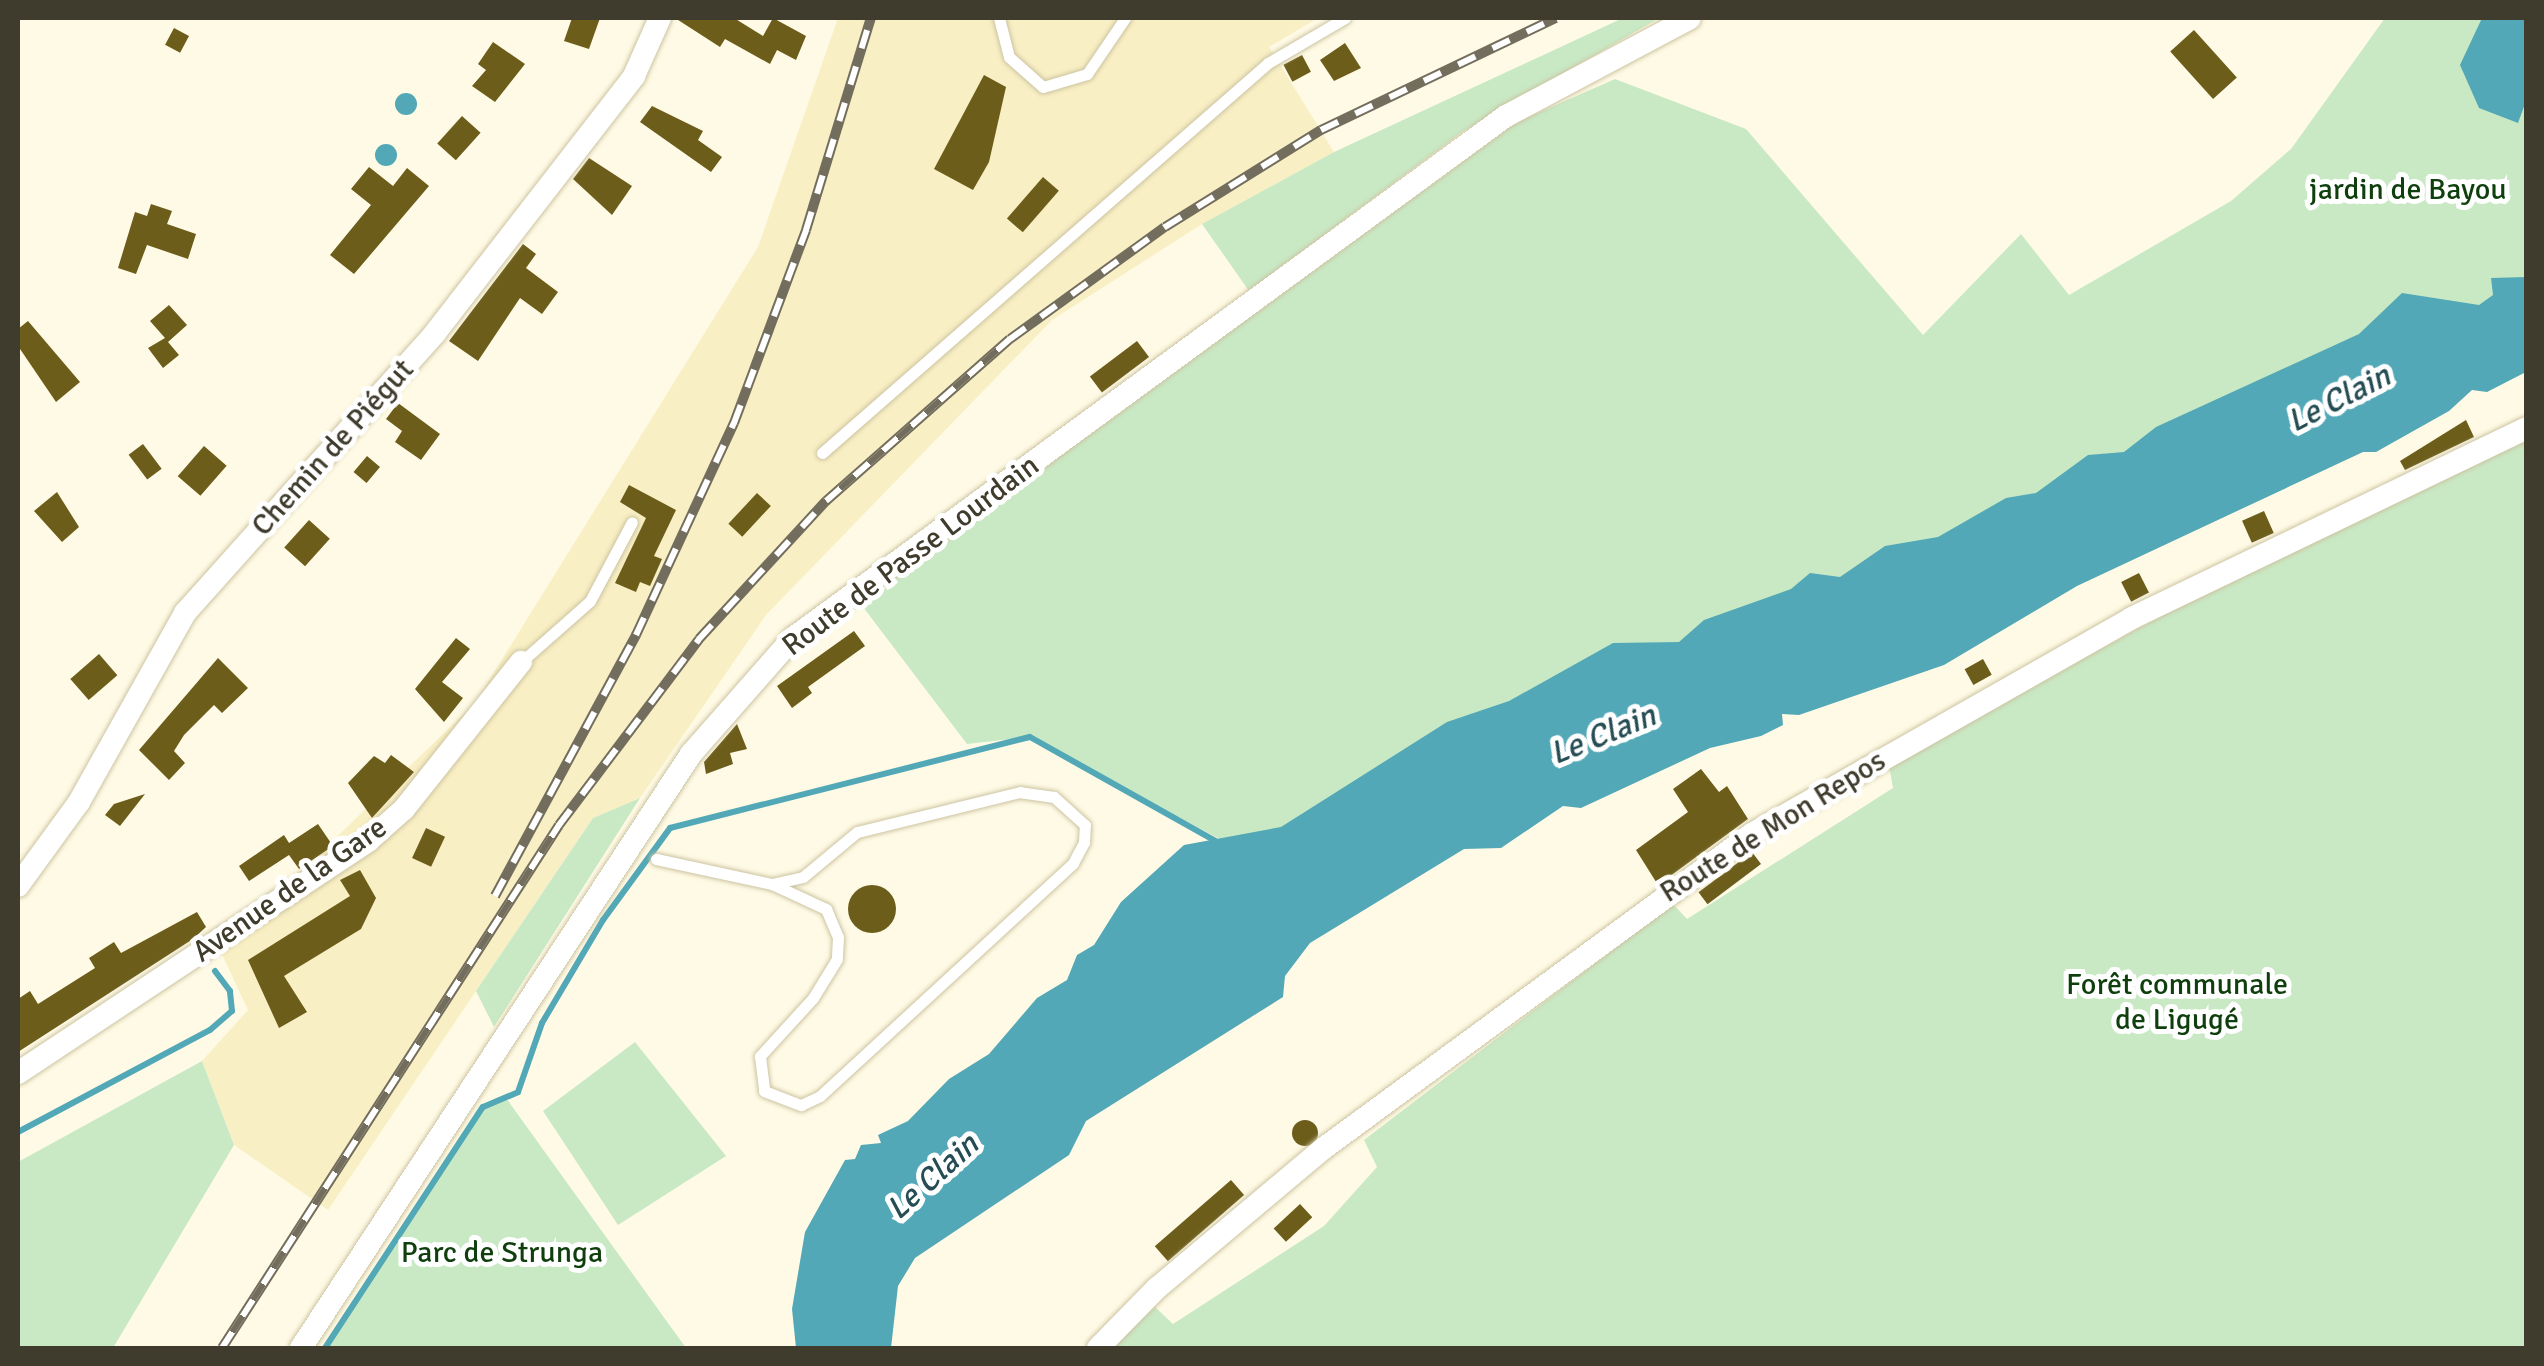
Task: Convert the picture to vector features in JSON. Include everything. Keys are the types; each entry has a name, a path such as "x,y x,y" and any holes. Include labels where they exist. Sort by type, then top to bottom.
{"street":[{"name":"Chemin de Piégut","path":"18,886 79,802 185,612 435,333 634,76 660,18"},
{"name":"Route de Passe Lourdain","path":"302,1348 690,754 793,638 1506,116 1690,18"},
{"name":"Route de Mon Repos","path":"1098,1348 1157,1288 1324,1148 1752,834 2132,618 2526,428"},
{"name":"Avenue de la Gare","path":"18,1073 368,841 404,809 521,662"}],"lane":[{"path":"1000,18 1009,57 1044,87 1087,74 1125,18"},
{"path":"822,453 1268,63 1345,18"},
{"name":"Avenue de la Gare","path":"521,662 590,600 632,522"},
{"path":"656,859 772,884 826,909 838,937 837,959 813,998 760,1056 764,1091 801,1105 820,1096 1073,863 1084,842 1085,825 1054,797 1020,792 857,832 803,877 772,884"}],"shaded area":[{"path":"838,18 1318,18 1269,47 1334,152 1202,224 1052,320 766,615 640,798 593,818 328,1210 234,1145 202,1061 248,1010 220,950 475,703 758,247"}],"green space":[{"path":"1623,18 1659,18 1462,132 1249,291 1202,224 1334,152"},
{"name":"jardin de Bayou","path":"2385,18 2526,18 2526,290 1281,872 1030,737 967,744 860,603 1517,122 1615,79 1746,129 1923,335 2021,234 2069,295 2231,201 2291,149"},
{"name":"Forêt communale de Ligugé","path":"2526,439 2526,1348 1114,1348 1154,1306 1173,1324 1324,1226 1377,1167 1364,1140 1673,904 1687,919 1893,788 1889,765 2159,617"},
{"path":"640,798 494,1027 476,991 593,818"},
{"path":"635,1042 726,1156 618,1225 543,1111"},
{"path":"202,1061 234,1145 113,1348 18,1348 18,1162"},
{"name":"Parc de Strunga","path":"506,1098 686,1348 326,1348 483,1107"}],"water":[{"path":"2482,18 2526,18 2526,101 2518,123 2479,108 2460,65"},
{"path":"402,93 410,93 417,104 410,115 402,115 395,108 395,100"},
{"path":"386,144 394,147 394,163 386,166 378,163 375,155 378,147"},
{"name":"Le Clain","path":"2526,277 2526,372 2487,392 2472,390 2449,411 2376,452 2363,452 2077,586 1944,665 1799,715 1782,714 1783,725 1761,736 1710,748 1581,808 1563,806 1501,848 1464,849 1310,943 1285,976 1283,997 1086,1121 1069,1155 915,1258 898,1286 891,1348 796,1348 792,1309 805,1232 845,1160 855,1159 861,1145 881,1143 878,1135 908,1121 949,1079 989,1054 1037,998 1067,980 1077,955 1094,945 1121,902 1184,845 1281,827 1447,722 1509,701 1613,643 1679,642 1704,620 1791,589 1810,573 1840,577 1885,546 1938,537 2006,498 2036,493 2088,455 2124,452 2156,427 2359,334 2402,293 2479,305 2493,295 2491,278"}],"building":[{"path":"572,18 600,18 589,49 564,41"},
{"path":"675,18 734,18 763,36 773,18 806,36 796,60 777,50 770,64 725,39 720,47"},
{"path":"174,28 189,36 180,53 165,45"},
{"path":"2194,30 2237,78 2213,99 2170,51"},
{"path":"493,42 525,64 495,102 472,86 486,70 478,64"},
{"path":"1345,43 1361,68 1334,81 1320,60"},
{"path":"1302,55 1311,72 1292,82 1283,65"},
{"path":"984,75 1006,87 989,162 973,190 934,169"},
{"path":"652,106 703,131 698,140 722,157 711,172 640,122"},
{"path":"462,116 481,133 456,160 437,143"},
{"path":"589,158 632,186 612,215 573,179"},
{"path":"369,167 393,186 407,168 429,186 354,274 330,255 371,205 351,189"},
{"path":"1043,177 1059,191 1023,232 1007,219"},
{"path":"151,204 172,211 167,224 196,234 188,259 147,245 136,274 118,268 135,212 147,216"},
{"path":"523,244 536,254 526,268 558,292 542,314 520,298 478,361 449,341"},
{"path":"169,305 187,325 168,342 179,355 163,368 148,348 165,338 150,321"},
{"path":"28,321 80,382 56,402 18,346 18,329"},
{"path":"1137,341 1149,357 1102,392 1090,377"},
{"path":"398,403 440,434 421,460 395,442 402,431 386,419"},
{"path":"2466,420 2474,437 2405,470 2400,461"},
{"path":"143,444 162,469 147,480 129,455"},
{"path":"204,446 227,466 200,496 178,476"},
{"path":"367,456 380,467 367,483 354,472"},
{"path":"629,485 676,510 654,556 662,559 650,586 640,582 636,592 615,583 646,518 620,502"},
{"path":"57,492 79,527 62,542 34,511"},
{"path":"757,493 771,506 742,537 728,524"},
{"path":"2264,511 2274,533 2252,543 2242,521"},
{"path":"309,520 330,539 305,566 284,547"},
{"path":"2139,573 2149,593 2131,602 2121,582"},
{"path":"854,631 865,646 808,687 812,693 792,708 777,686"},
{"path":"456,638 470,649 442,682 463,698 444,722 415,689"},
{"path":"99,654 117,675 89,700 70,679"},
{"path":"218,658 248,688 222,713 214,705 184,735 174,751 185,763 169,780 139,750"},
{"path":"1983,659 1992,675 1973,685 1965,669"},
{"path":"737,724 747,749 730,753 733,764 706,774 704,762"},
{"path":"391,755 414,772 372,818 348,783 374,756 385,763"},
{"path":"1701,769 1719,792 1727,786 1748,819 1658,885 1636,850 1688,812 1673,789"},
{"path":"145,794 120,826 105,815 114,804"},
{"path":"318,824 333,846 299,869 289,855 249,881 239,866 284,835 289,843"},
{"path":"426,828 445,837 431,867 412,858"},
{"path":"1752,852 1761,864 1708,904 1698,892"},
{"path":"360,870 376,898 361,929 284,976 307,1012 279,1028 248,960 350,896 340,880"},
{"path":"872,885 889,892 896,909 889,926 872,933 855,926 848,909 855,892"},
{"path":"197,912 206,927 193,939 18,1052 18,999 30,991 38,1004 95,968 89,958 114,942 121,953"},
{"path":"1305,1120 1314,1124 1318,1133 1314,1142 1305,1146 1296,1142 1292,1133 1296,1124"},
{"path":"1231,1180 1244,1195 1168,1261 1155,1246"},
{"path":"1300,1204 1312,1217 1286,1242 1274,1229"}],"waterway":[{"path":"325,1348 483,1107 518,1092 542,1023 603,920 670,828 1030,737 1217,842"},
{"path":"18,1132 210,1030 232,1011 230,991 215,971"}],"railway":[{"path":"495,896 636,635 734,423 806,230 871,18"},
{"path":"222,1348 559,825 699,639 826,501 1010,339 1165,227 1321,130 1556,18"}]}
